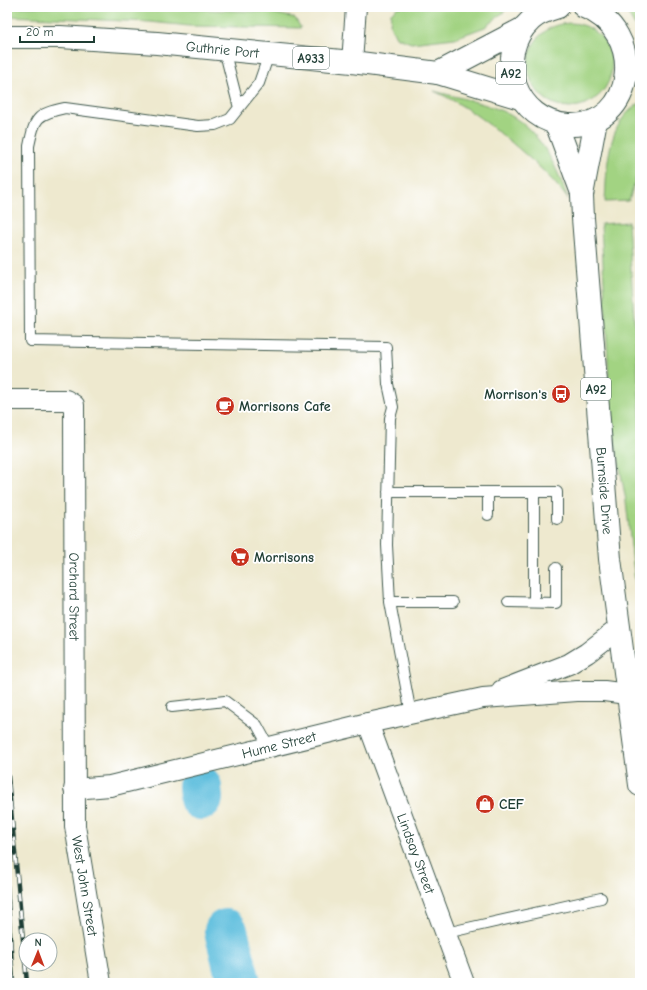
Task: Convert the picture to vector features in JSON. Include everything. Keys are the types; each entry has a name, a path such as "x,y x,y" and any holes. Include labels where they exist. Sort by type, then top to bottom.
{"main road":[{"name":"A92","path":"549,9 531,20 522,29 515,42 511,56 511,70 514,85 520,98 530,110 542,118 556,124 569,125 583,124 604,114 622,96 629,81 631,66 633,48 613,15 584,7"},
{"path":"438,73 522,29"},
{"name":"Guthrie Port","path":"7,37 60,37 224,49 352,62 438,73 520,98"},
{"path":"604,114 640,94"},
{"name":"Burnside Drive","path":"582,194 604,114"},
{"name":"Burnside Drive","path":"556,124 582,194 596,398 618,629 640,785"}],"street":[{"path":"352,62 356,7"},
{"name":"Orchard Street","path":"7,400 66,400 74,405 74,789"},
{"name":"Hume Street","path":"484,698 569,664 587,654 618,629"},
{"name":"Hume Street","path":"74,789 110,786 368,723 484,698 604,691 627,694"},
{"name":"Lindsay Street","path":"368,723 464,983"},
{"name":"West John Street","path":"74,789 75,826 101,983"}],"lane":[{"path":"224,49 239,108"},
{"path":"269,54 259,83 230,119 215,125 198,126 64,108 47,112 34,123 29,146 30,341 386,348 388,384 393,407 390,418 387,545 390,602 411,714"},
{"path":"388,492 557,492 557,519"},
{"path":"488,492 488,515"},
{"path":"534,492 534,602"},
{"path":"508,602 556,603 556,568"},
{"path":"390,602 453,602"},
{"path":"172,707 225,700 257,725 269,747"},
{"path":"446,933 600,898"}],"green space":[{"path":"7,7 135,7 268,12 295,18 301,28 189,26 150,22 7,16"},
{"path":"398,7 510,7 485,27 455,38 411,43 396,37 390,25 391,13"},
{"path":"627,7 640,7 640,35 628,14"},
{"path":"562,23 578,23 594,30 605,41 612,57 612,73 609,81 600,95 594,100 578,107 562,107 546,100 535,89 528,73 528,57 535,41 546,30"},
{"path":"434,91 493,107 521,122 531,131 546,151 559,175 568,199 534,162 511,142 465,108"},
{"path":"640,103 640,164 629,201 605,202 610,147 620,122 629,111"},
{"path":"628,222 640,411 640,627 626,501 611,419 601,224"},
{"path":"243,926 261,983 222,983 213,935"}],"waterway":[{"path":"200,787 201,798"},
{"path":"226,931 239,983"}],"railway":[{"path":"7,766 27,983"},
{"path":"7,886 13,983"}],"place":[{"name":"Morrison's","path":"561,394"},
{"name":"Morrisons Cafe","path":"225,406"},
{"name":"Morrisons","path":"240,557"},
{"name":"CEF","path":"485,804"}]}
